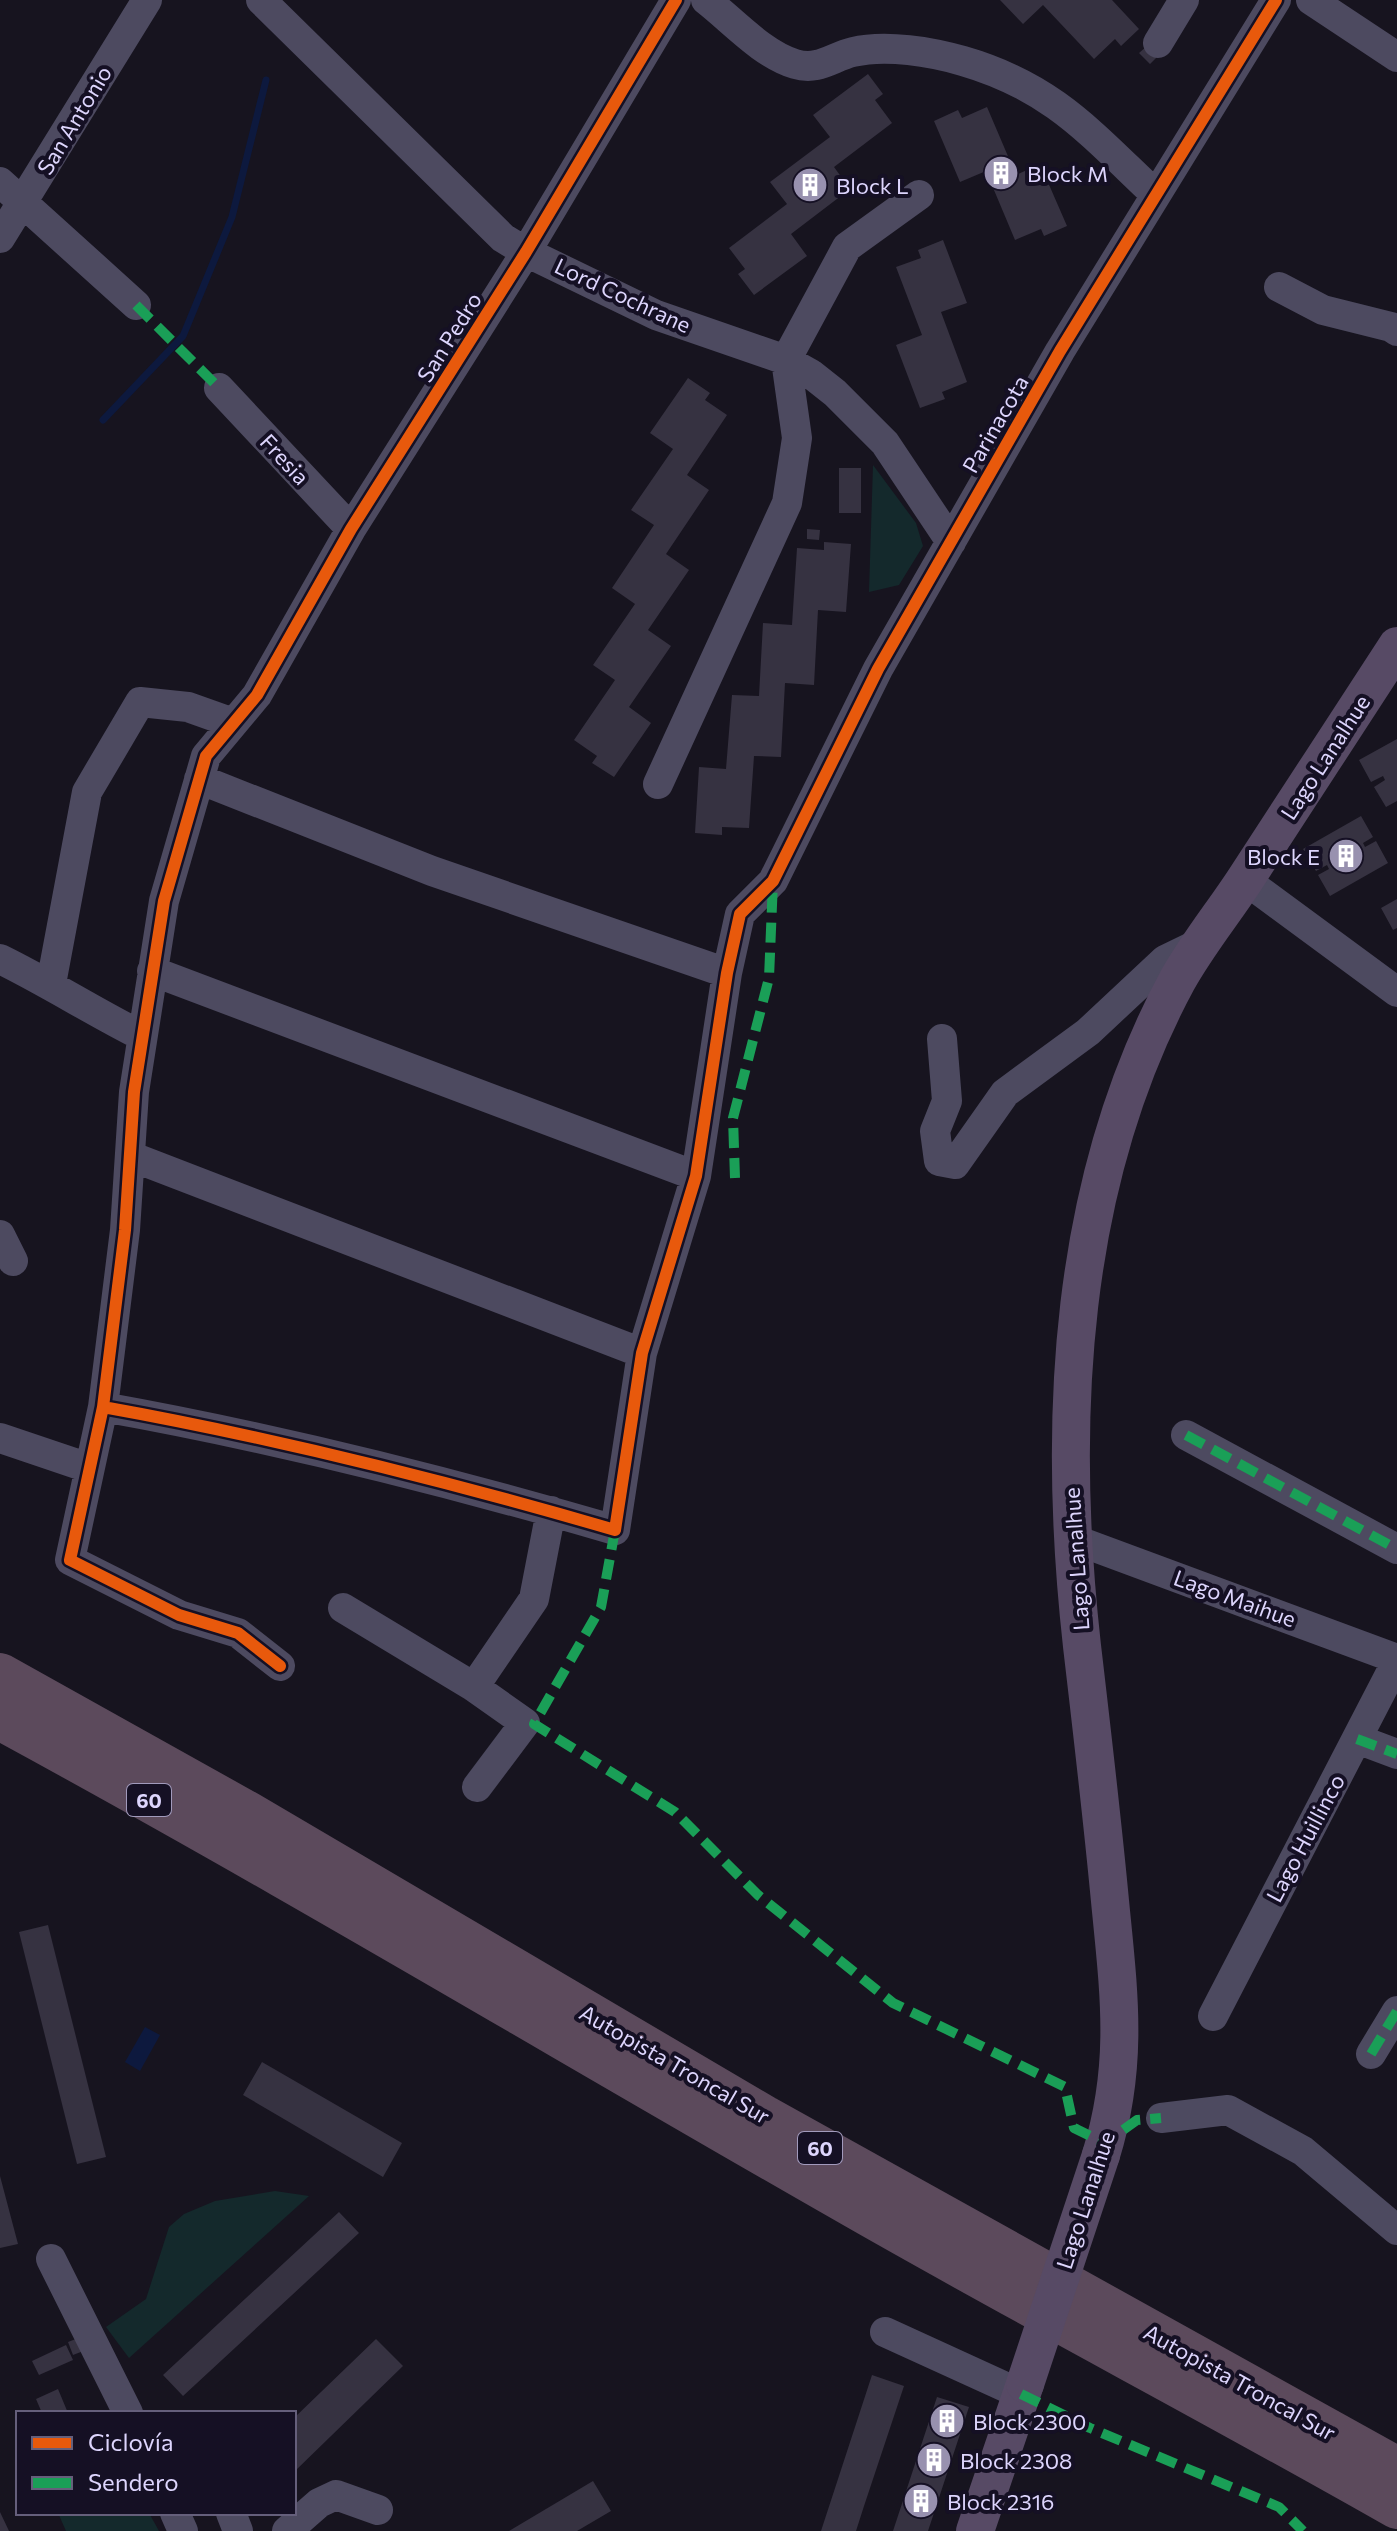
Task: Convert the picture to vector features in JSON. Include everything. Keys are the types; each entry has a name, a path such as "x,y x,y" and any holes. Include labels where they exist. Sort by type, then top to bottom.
{"highway":[{"name":"Autopista Troncal Sur","path":"0,1675 249,1814 764,2117 1397,2469"},
{"name":"Autopista Troncal Sur","path":"0,1718 297,1883 843,2201 1178,2382 1397,2507"},
{"path":"0,1744 297,1883"}],"main road":[{"name":"Lago Lanalhue","path":"975,2531 1101,2155 1117,2094 1120,2014 1073,1539 1071,1402 1095,1211 1113,1139 1136,1071 1198,944 1245,880 1397,646"}],"street":[{"name":"San Antonio","path":"0,238 147,0"},
{"name":"Lord Cochrane","path":"261,0 503,238 656,315 786,360 835,393 885,443 951,542"},
{"name":"San Pedro","path":"280,1666 238,1633 179,1615 70,1560 103,1407 125,1230 134,1092 164,901 206,756 257,695 351,529 526,252 676,0"},
{"path":"706,0 771,52 796,64 819,67 854,52 888,50 963,61 997,74 1067,110 1156,195"},
{"path":"1158,43 1184,0"},
{"name":"Parinacota","path":"551,1511 615,1530 642,1353 696,1176 727,973 740,914 773,881 878,669 1060,351 1276,0"},
{"path":"1311,0 1397,57"},
{"path":"0,182 136,305"},
{"path":"658,784 787,503 797,438 786,360 847,247 919,195"},
{"path":"1279,287 1323,310 1397,331"},
{"name":"Fresia","path":"219,388 351,529"},
{"path":"51,984 87,792 140,702 188,707 233,723"},
{"path":"199,779 432,871 727,973"},
{"path":"1245,880 1397,992"},
{"path":"942,1039 947,1101 935,1131 939,1161 955,1164 1005,1093 1088,1032 1165,960 1198,944"},
{"path":"0,959 142,1036"},
{"path":"152,971 696,1176"},
{"path":"130,1156 642,1353"},
{"path":"103,1407 266,1438 551,1511 534,1599 474,1687"},
{"path":"1186,1435 1397,1549"},
{"path":"0,1438 89,1468"},
{"name":"Lago Maihue","path":"1073,1539 1397,1660"},
{"path":"343,1608 474,1687 525,1723 477,1787"},
{"name":"Lago Huillinco","path":"1213,2016 1397,1660"},
{"path":"1357,1739 1397,1754"},
{"path":"1161,2118 1228,2110 1303,2151 1397,2230"},
{"path":"51,2259 127,2411"},
{"path":"885,2332 1023,2389"},
{"path":"287,2531 319,2503 336,2495 378,2510"}],"green space":[{"path":"873,465 916,523 923,546 899,585 869,592"},
{"path":"275,2191 309,2196 129,2358 106,2327 146,2299 169,2227 184,2214 215,2201"},
{"path":"59,2515 150,2515 159,2531 66,2531"}],"water":[{"path":"145,2027 160,2035 140,2071 125,2062"}],"building":[{"path":"1000,0 1112,0 1139,29 1121,46 1115,39 1094,59 1043,5 1023,24"},
{"path":"1147,46 1157,57 1150,64 1139,53"},
{"name":"Block L","path":"868,74 883,94 875,100 892,123 834,167 850,189 791,234 807,256 754,295 738,274 745,269 729,248 787,204 770,182 830,137 813,115"},
{"name":"Block M","path":"987,107 1016,175 1040,164 1067,226 1044,236 1041,229 1015,240 986,171 960,182 934,121 958,110 962,118"},
{"path":"943,240 967,303 941,312 967,382 942,392 945,399 920,408 896,345 922,335 896,267 921,258 918,250"},
{"path":"688,378 710,393 705,400 727,415 687,475 709,490 666,554 689,570 648,630 671,646 629,707 651,723 614,777 592,763 597,756 574,740 615,680 593,665 635,604 612,588 654,525 631,510 673,449 650,433"},
{"path":"839,468 861,468 861,513 839,513"},
{"path":"807,529 820,530 819,540 807,539"},
{"path":"824,542 851,544 846,612 818,610 814,685 785,683 781,757 754,756 749,828 722,827 722,835 695,833 699,767 726,769 732,695 759,696 763,623 792,625 797,548 824,550"},
{"path":"1397,739 1397,801 1386,807 1374,787 1385,780 1383,776 1371,782 1359,760"},
{"name":"Block E","path":"1361,816 1373,837 1363,843 1365,847 1376,841 1388,863 1330,896 1318,875 1329,869 1327,865 1316,871 1303,849"},
{"path":"1397,899 1397,928 1393,930 1381,908"},
{"path":"48,1925 106,2157 77,2164 19,1932"},
{"path":"262,2062 402,2143 383,2177 243,2095"},
{"path":"0,2176 18,2244 0,2248"},
{"path":"339,2212 359,2233 183,2396 163,2375"},
{"path":"81,2337 86,2350 73,2355 68,2342"},
{"path":"376,2339 403,2366 296,2470 296,2416"},
{"path":"66,2345 73,2360 39,2375 32,2361"},
{"path":"872,2375 904,2386 856,2531 821,2531"},
{"path":"58,2389 67,2411 41,2411 36,2399"},
{"path":"937,2397 969,2407 928,2531 893,2531"},
{"path":"593,2481 611,2511 577,2531 509,2531"},
{"path":"0,2512 9,2531 0,2531"}],"waterway":[{"path":"103,420 183,336 232,217 266,80"}],"marked path":[{"path":"136,305 219,388"},
{"path":"735,1178 733,1118 769,978 773,881"},
{"path":"1186,1435 1397,1549"},
{"path":"615,1530 601,1607 534,1724 675,1812 758,1895 893,2003 1065,2087 1074,2128 1105,2143 1137,2120 1161,2118"},
{"path":"1357,1739 1397,1754"},
{"path":"1371,2054 1397,2011"},
{"path":"1021,2394 1090,2428 1279,2507 1303,2531"}],"cycle path":[{"path":"280,1666 238,1633 179,1615 70,1560 103,1407 125,1230 134,1092 164,901 206,756 257,695 351,529 526,252 676,0"},
{"path":"103,1407 232,1432 361,1462 615,1530 642,1353 696,1176 727,973 740,914 773,881 878,669 1060,351 1276,0"}],"place":[{"name":"Block M","path":"1001,173"},
{"name":"Block L","path":"810,185"},
{"name":"Block E","path":"1346,856"},
{"name":"Block 2300","path":"947,2421"},
{"name":"Block 2308","path":"934,2460"},
{"name":"Block 2316","path":"921,2501"}]}
